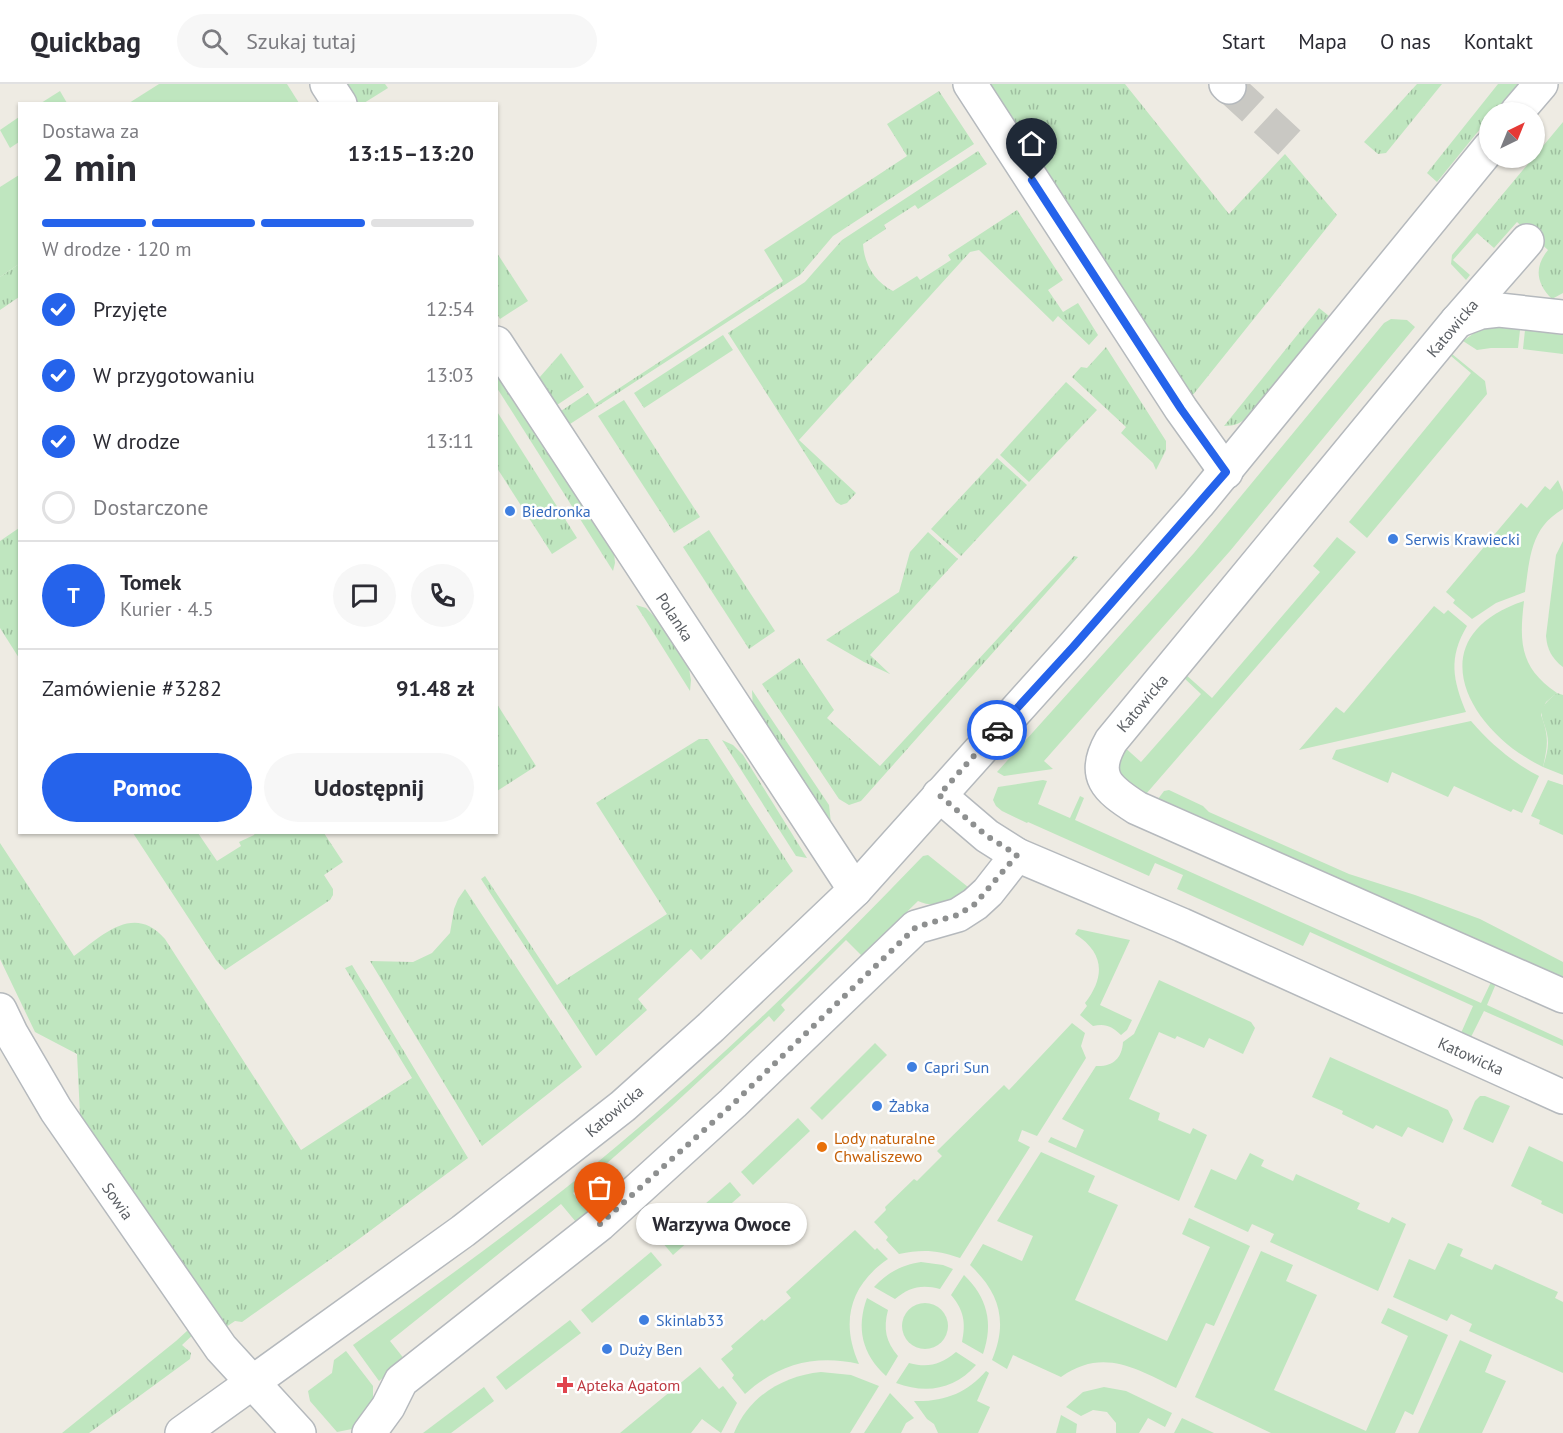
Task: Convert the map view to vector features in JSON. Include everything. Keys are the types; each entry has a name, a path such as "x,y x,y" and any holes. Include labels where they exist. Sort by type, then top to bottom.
{"street":[{"path":"327,84 339,102"},
{"path":"970,84 1181,409 1226,472"},
{"path":"1526,102 1541,84"},
{"name":"Katowicka","path":"182,1433 463,1231 623,1106 711,1027 855,890 1226,472 1479,161"},
{"name":"Katowicka","path":"1527,241 1457,321 1111,741 1101,762 1103,777 1109,788 1137,808 1563,996"},
{"path":"1457,321 1481,312 1499,310 1563,317"},
{"name":"Polanka","path":"498,346 855,890"},
{"name":"Katowicka","path":"939,795 987,836 1017,855 1182,925 1563,1097"},
{"path":"369,1433 388,1407 401,1381 600,1224 734,1103 916,927 958,915 975,904 1017,855"},
{"name":"Sowia","path":"0,1010 56,1110 94,1167 221,1348 251,1383"},
{"path":"251,1383 299,1433"}],"green space":[{"path":"159,84 287,84 298,102 131,102"},
{"path":"344,84 385,84 388,88 366,102 356,102"},
{"path":"989,84 1125,84 1229,214 1285,154 1337,215 1192,396"},
{"path":"1417,84 1442,84 1386,153 1378,154 1364,142"},
{"path":"1498,84 1518,84 1503,102 1484,102"},
{"path":"60,91 66,102 43,102"},
{"path":"939,91 974,144 833,236 800,275 570,424 561,411 588,393 595,404 783,281 764,250 907,156 887,124"},
{"path":"1479,108 1479,130 1437,182 1427,173"},
{"path":"18,118 18,143 10,148 0,130"},
{"path":"1563,122 1563,293 1552,299 1543,287 1539,269 1543,256 1548,250 1517,222 1494,248 1477,233 1453,260 1470,275 1466,280 1451,264 1452,255 1525,168 1545,168 1545,144"},
{"path":"978,151 987,164 918,209 915,205 884,225 886,229 863,244 872,272 881,283 893,291 917,276 920,280 951,260 948,255 1017,210 1063,280 1048,290 1063,312 1078,303 1098,335 1089,345 1058,316 1053,322 979,250 970,252 799,440 856,493 847,503 841,505 836,502 728,333 805,282 842,240"},
{"path":"18,176 18,265 0,277 0,187"},
{"path":"498,255 528,301 500,319 498,316"},
{"path":"18,265 18,298 0,310 0,277"},
{"path":"1319,308 1329,316 1249,416 1238,424 1224,426"},
{"path":"1391,319 1407,320 1415,327 1230,551 1044,761 1053,769 1004,776 997,772 1194,553 1384,323"},
{"path":"1494,326 1520,330 1518,348 1477,350 1463,341 1477,331"},
{"path":"1525,330 1563,335 1563,354 1523,349"},
{"path":"723,335 733,350 644,408 634,393"},
{"path":"1106,347 1166,441 1166,450 1156,470 1153,463 1121,433 1126,427 1072,377 1081,367 1087,368"},
{"path":"561,353 584,387 557,405 539,378"},
{"path":"1452,354 1485,381 1487,394 1367,538 1349,522 1471,373 1451,356"},
{"path":"498,372 614,552 613,571 498,390"},
{"path":"1066,382 1097,410 1029,482 1000,455"},
{"path":"624,400 700,517 674,533 598,416"},
{"path":"498,413 577,538 552,554 498,470"},
{"path":"997,458 1027,485 961,556 931,529"},
{"path":"1558,480 1563,492 1563,509 1544,525 1538,535 1531,556 1525,592 1496,603 1472,619 1453,603 1455,600 1446,592 1521,503 1527,508 1545,486 1550,490"},
{"path":"18,529 18,656 0,628 0,541"},
{"path":"709,530 775,631 749,649 683,547"},
{"path":"928,532 958,559 870,655 890,674 826,640 899,592 910,552"},
{"path":"1337,537 1356,552 1146,794 1128,784 1118,766 1122,745 1141,762 1201,694 1183,677 1185,674 1212,698 1320,572 1313,566"},
{"path":"1563,541 1563,667 1551,653 1546,636 1556,555"},
{"path":"1074,556 1078,557 861,801 849,805 839,799 762,684 799,658 834,710 827,718 880,766"},
{"path":"1524,601 1522,642 1525,653 1536,674 1557,693 1546,702 1541,715 1547,741 1543,767 1516,751 1493,731 1476,708 1465,684 1463,660 1471,637 1491,617"},
{"path":"636,605 646,608 660,622 689,669 690,691"},
{"path":"1434,606 1444,614 1448,610 1467,626 1457,648 1454,669 1466,712 1299,750 1336,707 1344,713"},
{"path":"752,690 829,805 832,832 753,711"},
{"path":"1557,693 1563,695 1563,775 1543,767 1548,743 1542,712 1544,706"},
{"path":"498,706 536,766 498,790"},
{"path":"1471,721 1502,752 1539,776 1522,813 1513,809 1511,812 1454,786 1448,797 1392,772 1388,783 1332,759 1336,750"},
{"path":"699,739 708,739 793,871 701,960 691,949 638,999 647,1010 596,1056 481,879 485,876 557,985 667,914 596,803"},
{"path":"722,740 733,745 743,755 807,858 796,856"},
{"path":"1548,780 1563,785 1563,835 1539,824 1540,820 1531,816"},
{"path":"1047,781 1038,804 1070,818 1080,796 1084,798 1075,820 1481,1003 1492,980 1495,986 1487,1005 1563,1040 1563,1046 1484,1011 1471,1037 1461,1033 1473,1006 1310,932 1303,946 1177,889 1183,875 1155,863 1149,876 1002,811 993,800 998,787"},
{"path":"1169,790 1203,806 1209,812 1349,874 1480,919 1563,962 1563,979 1158,799 1164,791"},
{"path":"134,834 199,834 217,861 241,846 239,842 254,834 325,834 343,862 324,875 333,889 330,900 225,970 216,960"},
{"path":"0,843 74,956 107,932 130,923 142,924 153,929 165,939 301,1150 412,1078 345,968 352,965 468,1158 242,1322 235,1321 226,1327 213,1316 182,1345 191,1353 190,1359 89,1433 62,1433 176,1341 210,1310 154,1236 80,1115 77,1054 35,1032 0,959"},
{"path":"928,855 968,887 963,893 945,903 931,904 918,901 862,956 846,940 781,1005 785,1010 774,1022 769,1016 573,1193 588,1212 576,1222 561,1204 390,1341 405,1360 379,1381 353,1345 520,1223 657,1112 774,1005 923,856"},
{"path":"465,889 582,1067 482,1146 370,961 413,962 432,953 450,933 454,909"},
{"path":"1078,929 1130,940 1100,1005 1132,1020 1127,1030 1121,1035 1108,1026 1093,1026 1080,1015 1087,1006 1085,1003 1096,984 1099,966 1092,949 1075,934"},
{"path":"1159,980 1251,1022 1255,1028 1243,1054 1209,1038 1204,1048 1177,1036 1175,1039 1159,1032 1129,1099 1160,1113 1158,1120 1190,1134 1193,1128 1207,1135 1179,1201 1048,1142 1051,1137 1076,1148 1084,1130 1062,1119 1096,1066 1107,1065 1115,1061 1121,1053 1123,1042 1134,1034"},
{"path":"1072,1023 1085,1033 1081,1046 1086,1058 1037,1136 1022,1130 1018,1141 1030,1147 960,1258 930,1251 899,1254 874,1222 886,1210 885,1207 914,1179 917,1181 942,1156 937,1151 1004,1085 1009,1090"},
{"path":"875,1043 887,1055 822,1120 810,1108"},
{"path":"1330,1057 1448,1110 1453,1120 1443,1143 1408,1127 1402,1137 1376,1125 1373,1129 1342,1114 1343,1111 1312,1097"},
{"path":"1480,1096 1510,1106 1493,1143 1463,1129 1475,1101"},
{"path":"798,1118 810,1131 753,1185 741,1172"},
{"path":"1529,1146 1563,1162 1563,1214 1511,1186"},
{"path":"1041,1152 1095,1176 1088,1192 1118,1205 1075,1300 1167,1341 1210,1247 1182,1234 1189,1218 1250,1246 1214,1326 1206,1323 1176,1388 1134,1368 1120,1364 1091,1363 1076,1368 1061,1377 1013,1355 1007,1369 992,1360 1000,1333 998,1309 988,1286 970,1265 983,1244 1022,1261 1033,1236 997,1221"},
{"path":"1250,1153 1264,1160 1261,1166 1293,1181 1296,1174 1360,1203 1357,1209 1389,1223 1392,1217 1406,1224 1378,1291 1270,1242 1274,1234 1252,1224 1248,1232 1194,1207 1211,1169 1236,1180"},
{"path":"730,1182 741,1195 673,1255 662,1242"},
{"path":"855,1230 875,1250 877,1248 888,1259 865,1280 852,1306 850,1334 859,1364 827,1360 798,1364 771,1375 745,1394 721,1359 733,1349 731,1346 791,1298 786,1292"},
{"path":"1448,1243 1463,1249 1460,1256 1492,1270 1495,1264 1558,1292 1555,1298 1563,1302 1563,1373 1469,1331 1472,1324 1451,1314 1447,1321 1393,1297 1409,1259 1435,1270"},
{"path":"1261,1251 1293,1265 1286,1281 1317,1295 1274,1390 1366,1431 1408,1336 1381,1323 1388,1308 1448,1335 1413,1415 1405,1411 1395,1433 1271,1433 1195,1397"},
{"path":"651,1252 662,1265 592,1323 581,1310"},
{"path":"921,1262 953,1269 940,1289 916,1288 895,1299 874,1287 896,1270"},
{"path":"964,1275 978,1292 986,1311 988,1332 983,1354 962,1342 963,1317 951,1295"},
{"path":"867,1298 888,1310 887,1335 898,1356 886,1376 871,1359 863,1340 862,1320"},
{"path":"925,1303 941,1310 948,1326 941,1342 925,1349 909,1342 902,1326 909,1310"},
{"path":"570,1320 581,1333 506,1390 496,1377"},
{"path":"1460,1340 1492,1355 1485,1372 1506,1381 1482,1433 1418,1433"},
{"path":"346,1351 373,1386 373,1404 359,1425 337,1432 310,1401 308,1391 332,1373 334,1360"},
{"path":"956,1352 976,1365 949,1385 929,1389 896,1383 909,1363 934,1364"},
{"path":"700,1367 719,1389 723,1386 737,1403 721,1433 702,1419 691,1433 620,1433"},
{"path":"986,1371 989,1373 977,1401 990,1407 978,1433 938,1433 934,1424 927,1419 914,1401 935,1400 954,1395 979,1379"},
{"path":"821,1372 851,1375 879,1386 850,1433 734,1433 749,1408 769,1390 793,1378"},
{"path":"484,1387 494,1401 451,1433 423,1433"},
{"path":"1104,1387 1126,1391 1172,1413 1165,1427 1148,1418 1139,1433 1116,1433 1116,1423 1107,1412 1093,1410 1081,1416 1066,1407 1083,1392"},
{"path":"890,1393 914,1418 906,1423 901,1433 864,1433"},
{"path":"1061,1415 1077,1424 1076,1433 1056,1433"},
{"path":"1182,1418 1214,1433 1174,1433"}],"tunnel":[{"path":"1229,87 1293,146"}],"way so far":[{"path":"600,1224 734,1103 916,927 958,915 975,904 1017,855 987,836 939,795 997,730"}],"place":[{"name":"Biedronka","path":"510,511"},
{"name":"Serwis Krawiecki","path":"1393,539"},
{"name":"Capri Sun","path":"912,1067"},
{"name":"Żabka","path":"877,1106"},
{"name":"Lody naturalne Chwaliszewo","path":"822,1147"},
{"name":"Warzywa Owoce","path":"600,1224"},
{"name":"Skinlab33","path":"644,1320"},
{"name":"Duży Ben","path":"607,1349"},
{"name":"Apteka Agatom","path":"565,1385"}],"route":[{"path":"997,730 1226,472 1181,409 1032,180"}]}
